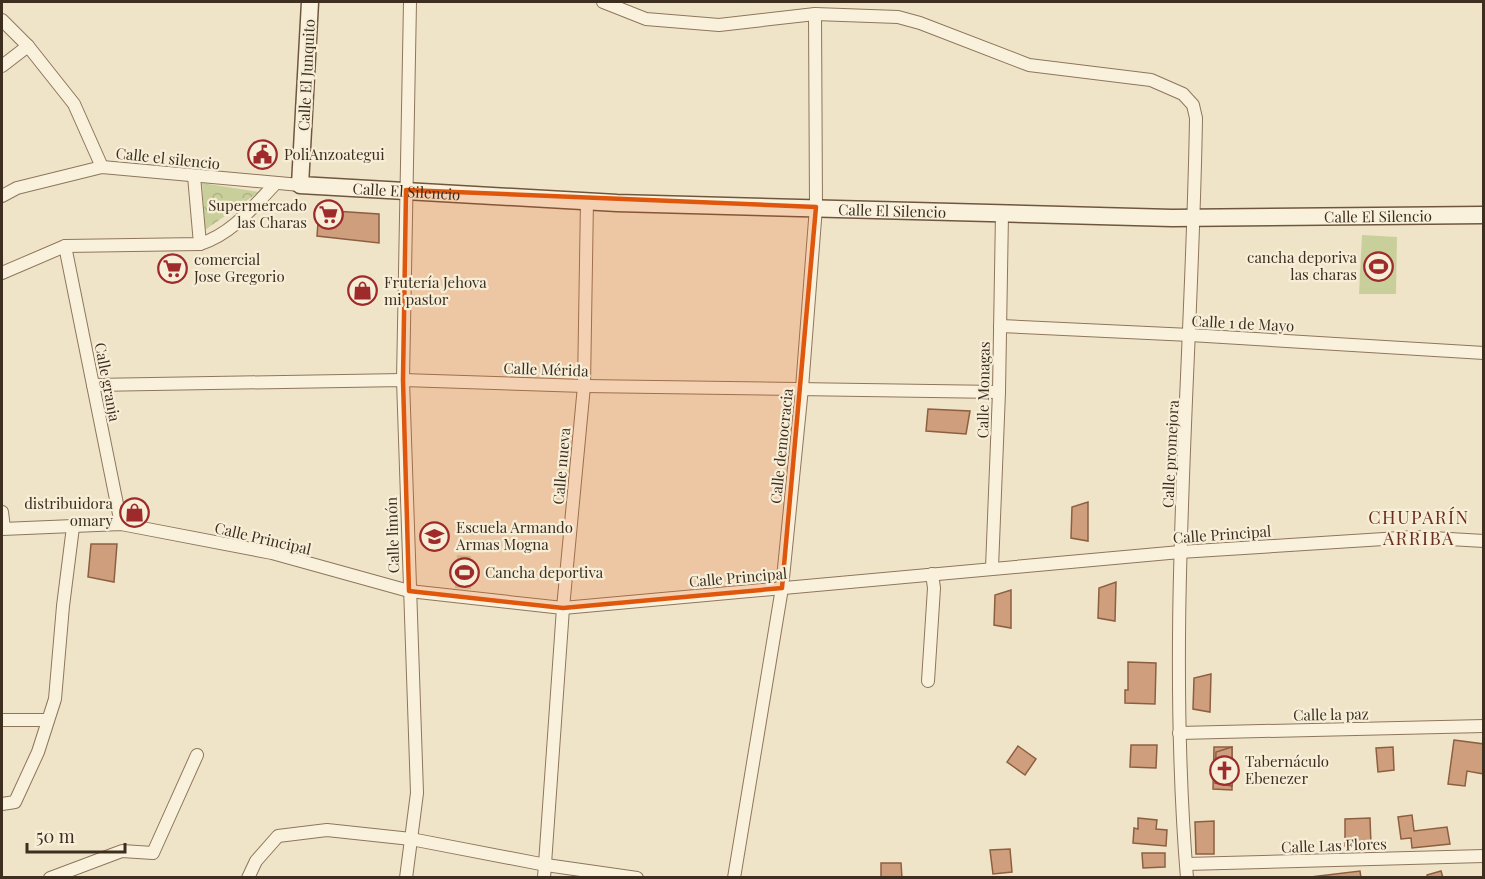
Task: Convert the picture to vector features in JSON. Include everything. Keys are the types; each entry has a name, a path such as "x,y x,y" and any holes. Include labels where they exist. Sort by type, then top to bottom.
{"street":[{"name":"Calle El Junquito","path":"300,185 310,2"},
{"name":"Calle limón","path":"406,878 417,793 403,380 410,2"},
{"path":"603,2 646,19 719,25 815,14"},
{"name":"Calle promejora","path":"815,14 898,17 920,23 1029,65 1151,80 1183,94 1193,105 1196,118 1195,217 1180,552 1179,733 1187,878"},
{"name":"Calle democracia","path":"734,878 782,588 802,388 816,207 815,14"},
{"path":"2,20 28,46 74,104 102,167"},
{"path":"2,66 28,46"},
{"name":"Calle el silencio","path":"2,196 17,188 102,167 300,185"},
{"path":"194,176 200,244"},
{"path":"2,273 65,246 200,244 216,239 231,228 276,183"},
{"name":"Calle El Silencio","path":"300,185 618,203 1002,213 1195,217 1484,215"},
{"name":"Calle nueva","path":"545,871 563,608 584,386 587,200"},
{"name":"Calle Monagas","path":"992,568 999,392 1002,213"},
{"name":"Calle granja","path":"65,246 121,525"},
{"name":"Calle 1 de Mayo","path":"1000,326 1484,353"},
{"name":"Calle Mérida","path":"93,385 403,380 584,386 999,392"},
{"path":"2,512 3,529"},
{"name":"Calle Principal","path":"3,529 121,525 272,553 409,591 563,608 1180,552 1415,537 1484,541"},
{"path":"2,804 15,802 38,752 55,699 73,527"},
{"path":"928,681 933,573"},
{"path":"2,720 48,720"},
{"name":"Calle la paz","path":"1179,733 1484,726"},
{"path":"50,878 122,852 153,853 197,755"},
{"path":"248,878 256,861 278,836 327,830 411,839 545,871 637,878"},
{"name":"Calle Las Flores","path":"1186,864 1484,856"}],"highlighted area":[{"path":"406,190 816,207 782,588 563,608 409,591 403,380"}],"green space":[{"path":"202,183 259,192 205,230"},
{"name":"cancha deporiva las charas","path":"1362,235 1397,237 1396,294 1359,294"},
{"name":"Cancha deportiva","path":"457,555 471,556 471,589 455,588"}],"building":[{"path":"319,210 379,214 379,243 317,236"},
{"path":"928,409 970,411 966,434 926,431"},
{"path":"1088,502 1088,541 1071,538 1072,507"},
{"path":"91,544 117,544 114,582 88,577"},
{"path":"1116,582 1115,621 1098,618 1099,588"},
{"path":"1011,590 1011,628 994,625 995,595"},
{"path":"1128,662 1156,663 1155,704 1125,703 1125,690 1128,690"},
{"path":"1211,674 1210,712 1193,709 1194,678"},
{"path":"1454,740 1484,744 1484,774 1467,771 1465,786 1448,784"},
{"path":"1131,745 1157,745 1156,768 1130,767"},
{"path":"1018,746 1036,759 1025,775 1007,762"},
{"path":"1214,747 1232,747 1232,790 1213,789"},
{"path":"1232,747 1232,786 1215,783 1216,752"},
{"path":"1393,747 1394,770 1378,772 1376,748"},
{"path":"1412,815 1414,831 1447,827 1450,844 1412,848 1411,838 1401,839 1398,817"},
{"path":"1138,818 1157,820 1156,829 1167,830 1166,846 1133,843 1134,828 1138,829"},
{"path":"1370,818 1371,845 1345,846 1345,819"},
{"path":"1214,821 1214,854 1196,854 1195,822"},
{"path":"1010,849 1012,872 993,874 990,850"},
{"path":"1142,853 1165,853 1165,867 1143,868"},
{"path":"881,863 901,863 902,878 881,878"},
{"path":"1360,871 1361,878 1302,878"},
{"path":"1441,871 1443,878 1428,878 1427,875"}],"place":[{"name":"PoliAnzoategui","path":"263,154"},
{"name":"Supermercado las Charas","path":"328,214"},
{"name":"cancha deporiva las charas","path":"1378,266"},
{"name":"comercial Jose Gregorio","path":"173,268"},
{"name":"Frutería Jehova mi pastor","path":"363,291"},
{"name":"distribuidora omary","path":"134,512"},
{"name":"Escuela Armando Armas Mogna","path":"435,536"},
{"name":"Cancha deportiva","path":"464,572"},
{"name":"Tabernáculo Ebenezer","path":"1224,770"}],"district":[{"name":"CHUPARÍN ARRIBA","path":"1419,527"}]}
